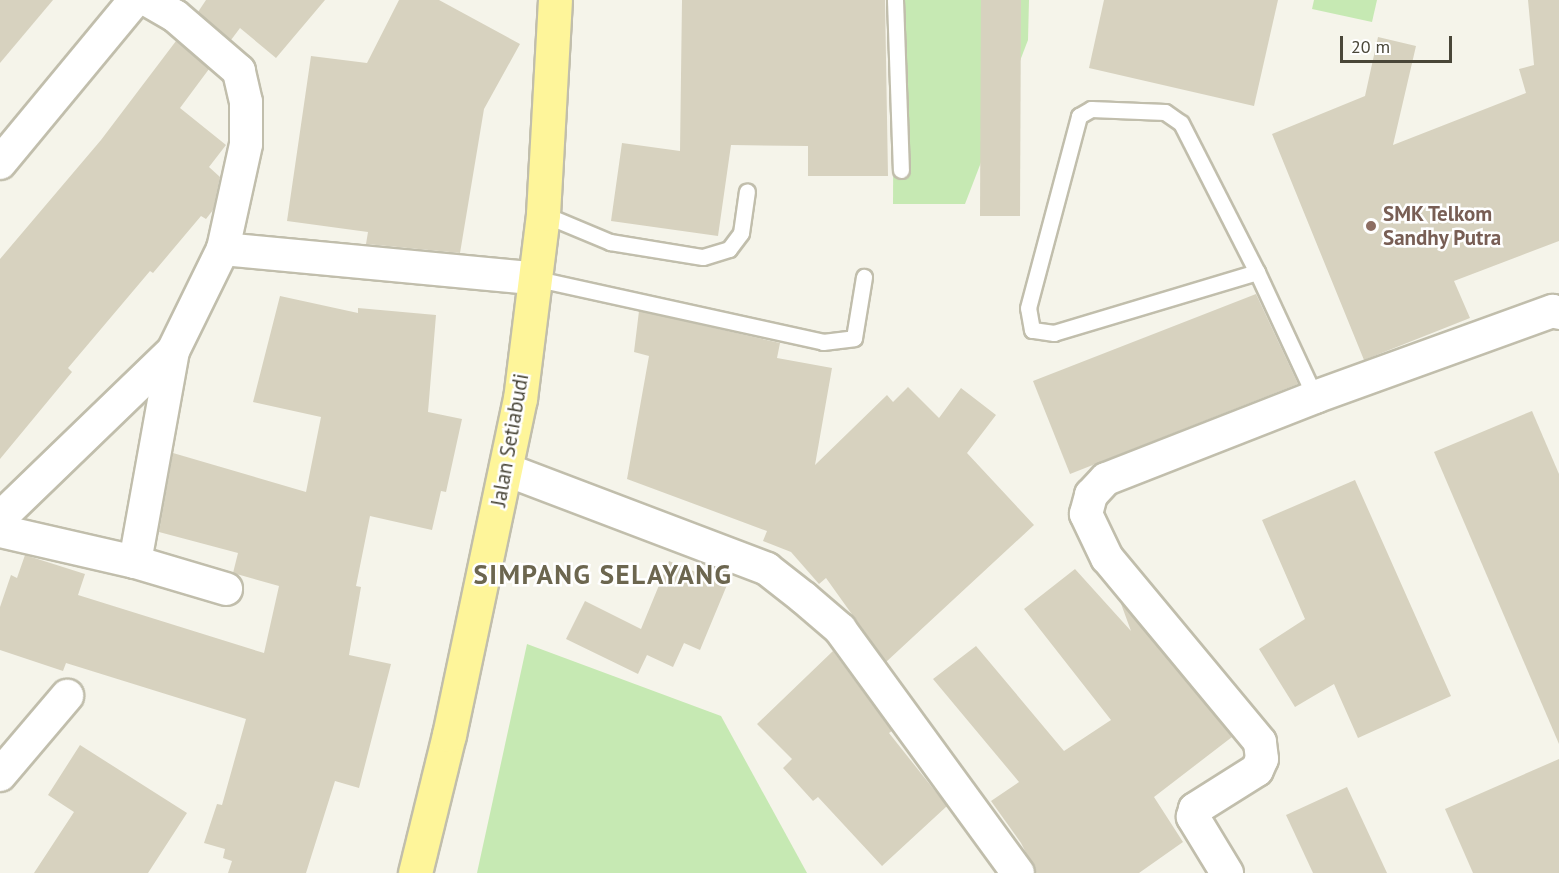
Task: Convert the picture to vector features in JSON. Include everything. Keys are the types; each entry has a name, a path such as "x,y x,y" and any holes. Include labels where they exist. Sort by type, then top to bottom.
{"main road":[{"name":"Jalan Setiabudi","path":"415,873 507,470 520,399 532,278 543,214 555,0"}],"street":[{"path":"0,163 135,0"},
{"path":"135,562 174,351 222,249 246,144 246,102 240,71 175,16 147,0"},
{"path":"222,249 532,278"},
{"path":"1227,873 1192,817 1195,809 1257,770 1262,759 1260,742 1107,558 1086,514 1091,495 1106,478 1315,397 1553,311 1559,313"},
{"path":"0,518 174,351"},
{"path":"507,470 767,569 804,598 840,629 1018,873"},
{"path":"0,531 135,562 226,589"},
{"path":"0,775 67,696"}],"lane":[{"path":"895,0 901,170"},
{"path":"1257,272 1054,333 1032,330 1028,308 1079,116 1091,109 1165,112 1181,123 1257,272 1315,397"},
{"path":"543,214 610,242 703,257 729,249 741,233 747,191"},
{"path":"532,278 824,342 854,338 864,277"}],"green space":[{"path":"894,0 1029,0 1028,40 965,204 893,204"},
{"path":"1314,0 1377,0 1372,22 1312,9"},
{"path":"527,644 721,716 807,873 477,873"}],"building":[{"path":"0,0 53,0 0,63"},
{"path":"206,0 325,0 276,58 240,28 231,40 198,12"},
{"path":"399,0 439,0 520,44 484,109 460,253 366,244 368,232 287,221 311,56 367,63"},
{"path":"682,0 885,0 888,176 808,176 808,146 731,145 718,236 611,221 622,143 680,151"},
{"path":"981,0 1021,0 1020,216 980,216"},
{"path":"1104,0 1278,0 1254,106 1089,68"},
{"path":"1528,0 1559,0 1559,241 1454,281 1470,318 1364,360 1272,134 1365,96 1378,37 1416,46 1393,145 1526,93 1519,69 1534,65"},
{"path":"176,41 209,69 180,108 226,145 209,167 220,177 213,210 206,219 201,216 153,273 150,271 68,368 72,372 0,459 0,259 101,140"},
{"path":"1256,294 1298,384 1070,474 1033,381"},
{"path":"280,296 358,313 358,308 436,315 428,412 462,419 446,492 441,491 432,530 370,516 356,586 361,587 349,655 391,664 359,788 335,781 306,873 228,873 232,861 223,858 225,849 204,843 217,804 222,805 246,719 66,663 63,671 0,650 0,607 11,575 17,578 25,555 85,574 78,595 264,653 279,586 233,573 238,553 159,532 173,453 306,492 321,417 253,402"},
{"path":"639,311 780,343 777,358 832,368 815,465 887,395 893,402 908,387 939,418 961,388 996,415 967,453 1034,525 886,662 826,578 819,584 791,552 763,541 767,531 627,479 649,356 634,352"},
{"path":"1532,411 1559,474 1559,744 1434,452"},
{"path":"1355,480 1451,696 1358,738 1334,684 1295,707 1259,649 1305,619 1262,520"},
{"path":"669,561 727,585 700,650 684,643 673,667 647,655 638,674 566,639 585,601 641,629"},
{"path":"1075,569 1131,631 1120,601 1232,737 1154,797 1183,842 1139,873 1036,873 1021,843 991,801 1019,782 933,679 976,646 1064,751 1111,720 1024,609"},
{"path":"833,651 892,731 889,733 947,806 882,866 818,797 813,801 783,768 792,759 757,724"},
{"path":"80,745 187,813 148,873 34,873 74,812 48,795"},
{"path":"1559,759 1559,873 1473,873 1445,809"},
{"path":"1347,787 1387,873 1313,873 1286,815"}],"place":[{"name":"SMK Telkom Sandhy Putra","path":"1371,226"}],"district":[{"name":"SIMPANG SELAYANG","path":"603,575"}]}
